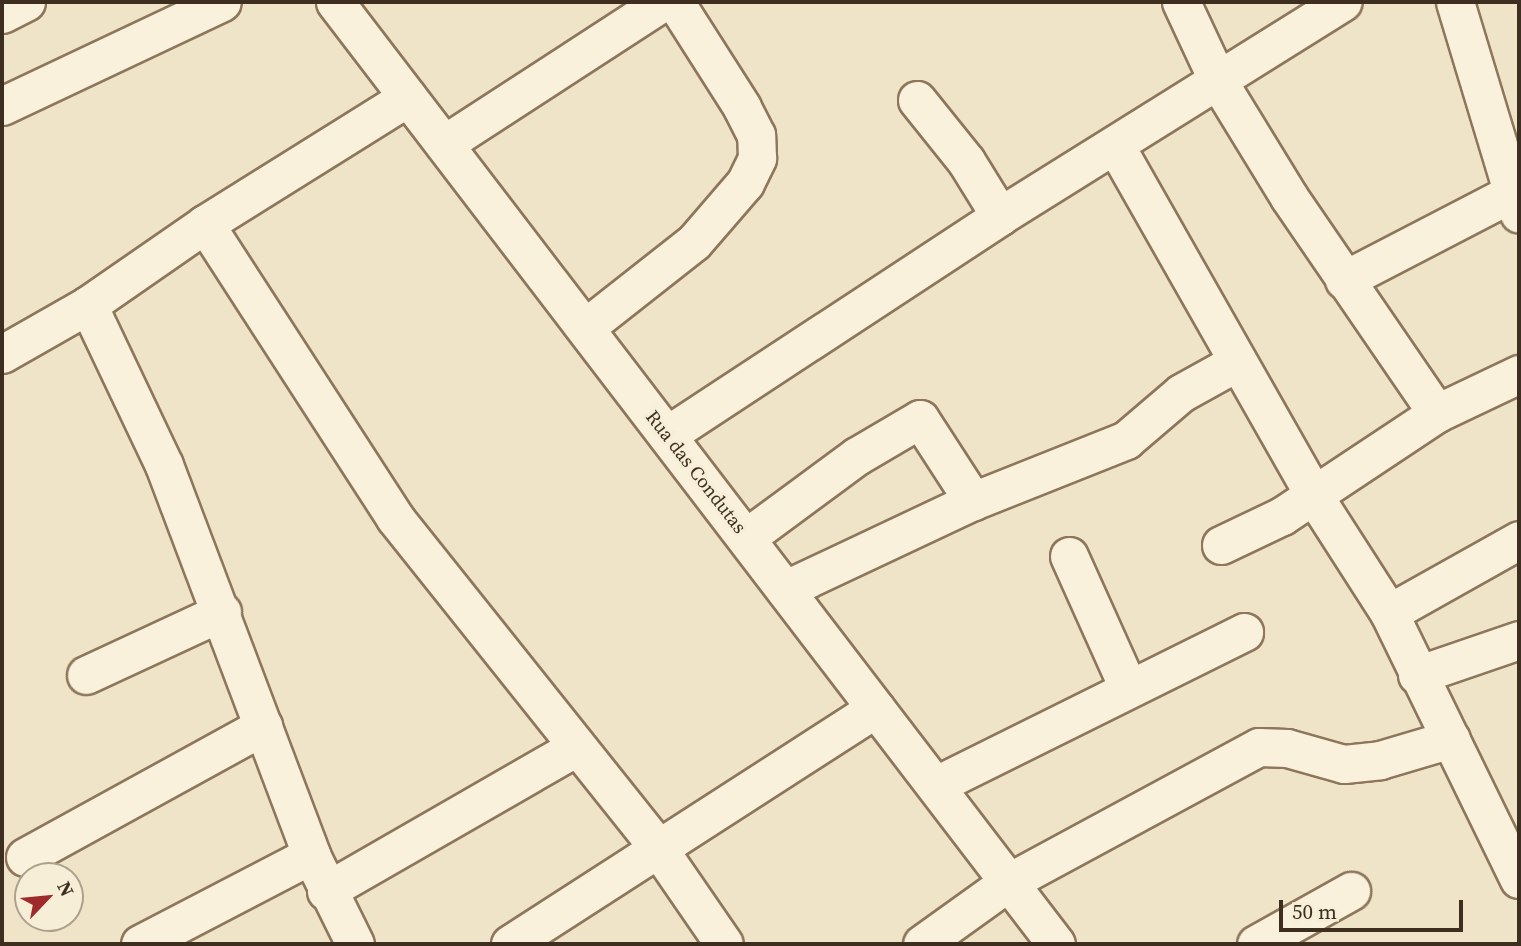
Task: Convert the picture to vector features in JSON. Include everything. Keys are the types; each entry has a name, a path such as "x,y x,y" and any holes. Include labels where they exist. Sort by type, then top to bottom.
{"street":[{"path":"2,14 26,2"},
{"path":"2,106 222,2"},
{"path":"1181,2 1218,81 1344,280 1437,413"},
{"path":"667,435 1000,216 1343,2"},
{"path":"1344,280 1516,203 1455,2"},
{"path":"444,144 660,4 742,107 756,135 757,158 745,183 694,242 586,327"},
{"name":"Rua das Condutas","path":"343,5 408,97 1056,944"},
{"path":"2,354 88,305 205,224 408,97"},
{"path":"917,100 966,161 1000,216"},
{"path":"1115,145 1314,496 1389,613 1417,676 1519,879"},
{"path":"205,224 395,518 658,848 724,944"},
{"path":"88,305 164,465 222,612 311,855 326,891 355,944"},
{"path":"786,589 973,501 1126,440 1181,393 1237,362"},
{"path":"1221,545 1314,496 1437,413 1519,374"},
{"path":"747,537 857,456 920,419 973,501"},
{"path":"1389,613 1519,540"},
{"path":"1069,556 1128,687"},
{"path":"86,675 222,612"},
{"path":"936,785 1128,687 1244,632"},
{"path":"1417,676 1519,640"},
{"path":"510,944 876,708"},
{"path":"25,856 263,726"},
{"path":"922,944 1007,883 1259,747 1287,748 1344,764 1380,760 1451,739"},
{"path":"326,891 576,747"},
{"path":"140,944 311,855"},
{"path":"1256,944 1351,891"}]}
